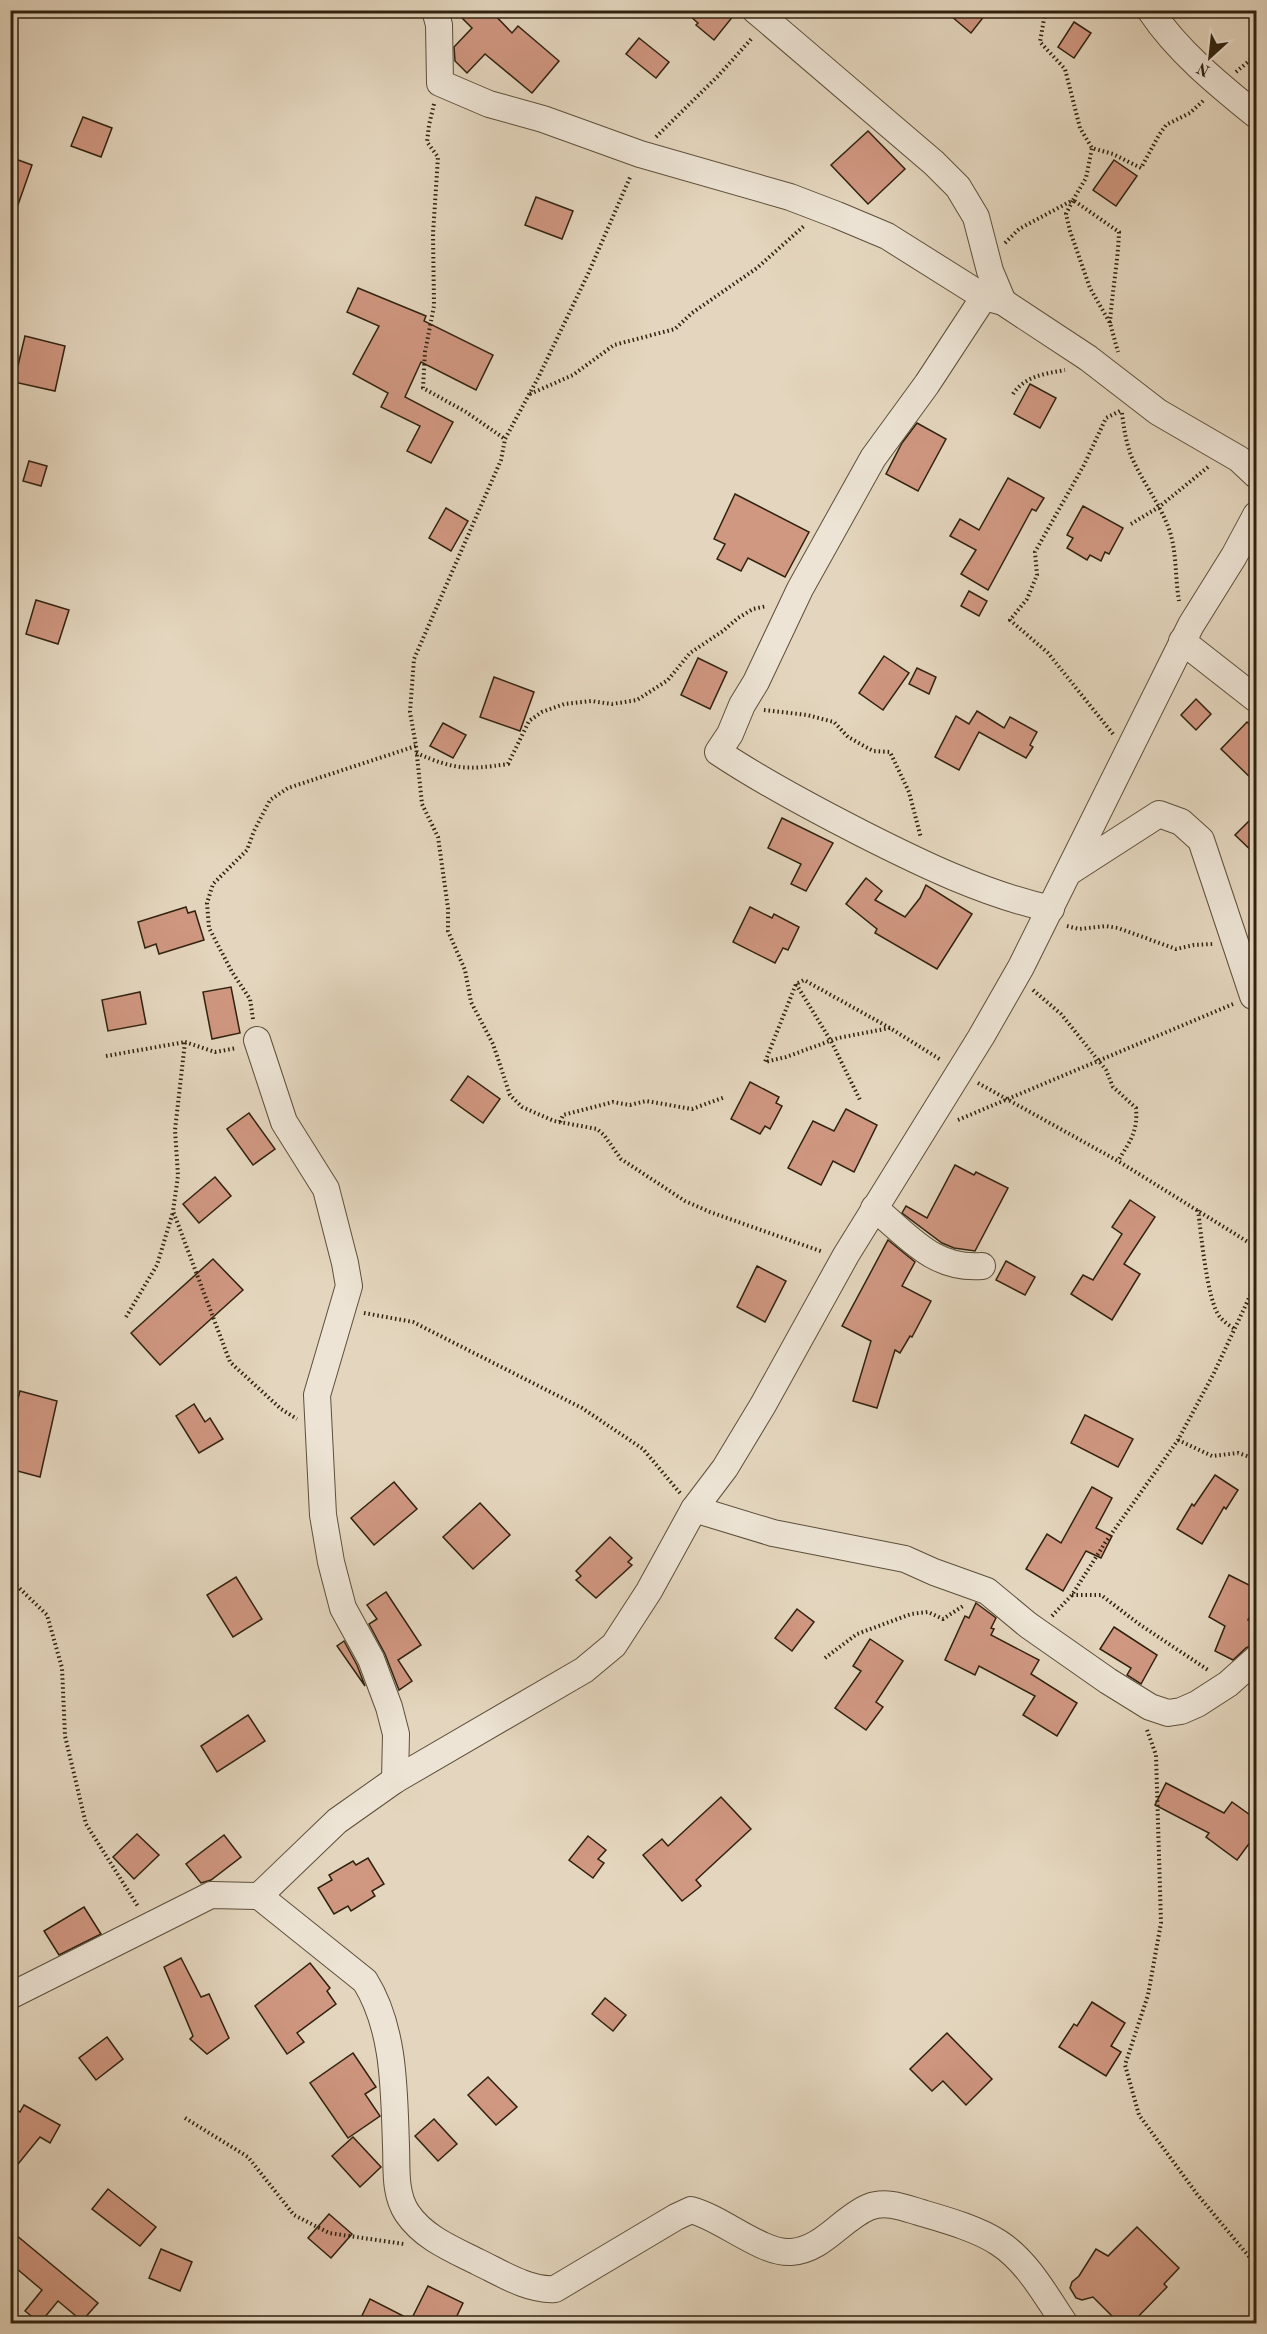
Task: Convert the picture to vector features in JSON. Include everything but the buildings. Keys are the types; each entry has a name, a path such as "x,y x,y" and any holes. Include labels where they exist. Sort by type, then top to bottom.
{"street":[{"path":"435,10 439,25 440,83 489,104 543,119 640,154 790,197 887,236 1091,360 1148,404 1239,459 1257,475"},
{"path":"1150,10 1158,23 1196,63 1257,115"},
{"path":"761,16 934,163 958,187 976,217 990,271 993,300 873,458 792,605 730,734 718,752 748,772 815,809 925,866 1049,913"},
{"path":"258,1896 337,1821 395,1780 584,1670 614,1645 649,1591 694,1509 725,1468 763,1405 840,1265 1015,978 1184,638 1257,515"},
{"path":"1184,638 1257,699"},
{"path":"1068,873 1159,814 1181,822 1201,840 1255,997"},
{"path":"257,1040 284,1122 326,1189 349,1286 317,1395 317,1433 323,1515 331,1562 343,1608 371,1659 389,1707 396,1734 395,1780"},
{"path":"874,1208 930,1254 944,1262 968,1267 982,1266"},
{"path":"694,1509 773,1533 905,1559 987,1591 1038,1632 1108,1681 1150,1707 1168,1713 1197,1704 1228,1684 1257,1659"},
{"path":"10,1996 211,1895 258,1896 365,1981 376,1999 386,2030 393,2081 399,2196 408,2213 437,2241 515,2279 547,2290 555,2289 691,2210 712,2217 779,2252 793,2252 807,2249 868,2208 881,2204 898,2206 951,2221 998,2243 1027,2269 1065,2324"}],"path":[{"path":"1049,10 1045,13 1040,42 1065,69 1080,128 1092,148 1086,178 1066,214 1090,288 1110,323 1118,352 1120,382"},
{"path":"761,16 718,76 640,154 614,211 604,241 530,394 505,439 501,460 414,659 410,712 422,804 438,837 448,909 448,931 465,970 471,1002 493,1044 510,1095 522,1107 554,1121 597,1129 621,1159 685,1201 710,1212 821,1250 840,1265"},
{"path":"1092,148 1113,154 1141,168 1166,124 1190,113 1257,55"},
{"path":"440,83 429,125 428,142 438,157 433,234 434,306 425,352 423,388 466,412 505,439"},
{"path":"990,271 1000,248 1019,229 1073,200"},
{"path":"1073,200 1119,232 1118,257 1112,282 1110,323"},
{"path":"530,394 573,375 614,345 675,328 692,313 757,268 821,209"},
{"path":"1012,394 1020,384 1037,376 1067,370 1091,360"},
{"path":"1129,748 1117,738 1048,653 1010,620 1027,598 1037,575 1035,552 1084,465 1106,418 1121,411 1148,404"},
{"path":"1121,411 1125,437 1133,459 1160,507 1170,531 1176,555 1177,588 1184,638"},
{"path":"1131,524 1160,507 1228,452"},
{"path":"416,753 445,765 468,769 508,764 529,721 542,712 564,704 591,701 612,704 637,699 668,680 690,653 738,618 753,609 770,605 792,605"},
{"path":"740,710 807,715 834,722 848,736 873,750 891,752 909,792 921,834 925,866"},
{"path":"106,1056 185,1042 215,1052 257,1040 250,999 232,972 210,928 207,903 213,884 247,850 270,800 288,788 416,746"},
{"path":"1049,913 1079,929 1106,926 1118,928 1176,949 1194,945 1235,944"},
{"path":"1015,978 1061,1014 1098,1059 1113,1087 1136,1108 1135,1133 1118,1161"},
{"path":"890,1028 831,1041 765,1062 796,984 804,980 890,1028 959,1072 1118,1161 1257,1247"},
{"path":"796,984 831,1041 861,1102"},
{"path":"957,1120 1098,1059 1255,997"},
{"path":"126,1317 157,1265 173,1211 178,1176 175,1130 185,1042"},
{"path":"560,1122 563,1115 613,1102 630,1106 646,1101 692,1109 725,1097"},
{"path":"1198,1210 1202,1249 1213,1299 1219,1316 1235,1329"},
{"path":"173,1211 230,1362 281,1409 317,1433"},
{"path":"1038,1632 1072,1595 1105,1543 1178,1440 1257,1283"},
{"path":"343,1310 390,1316 413,1322 582,1407 643,1449 694,1509"},
{"path":"1178,1440 1212,1456 1238,1453 1257,1459"},
{"path":"10,1579 47,1615 62,1668 65,1736 86,1824 151,1926"},
{"path":"825,1658 857,1634 911,1614 928,1612 943,1618 987,1591"},
{"path":"1072,1595 1101,1595 1139,1624 1228,1684"},
{"path":"1136,1698 1156,1755 1161,1923 1148,1995 1125,2065 1139,2115 1197,2194 1257,2265"},
{"path":"185,2118 248,2157 294,2216 328,2233 406,2245"}]}
